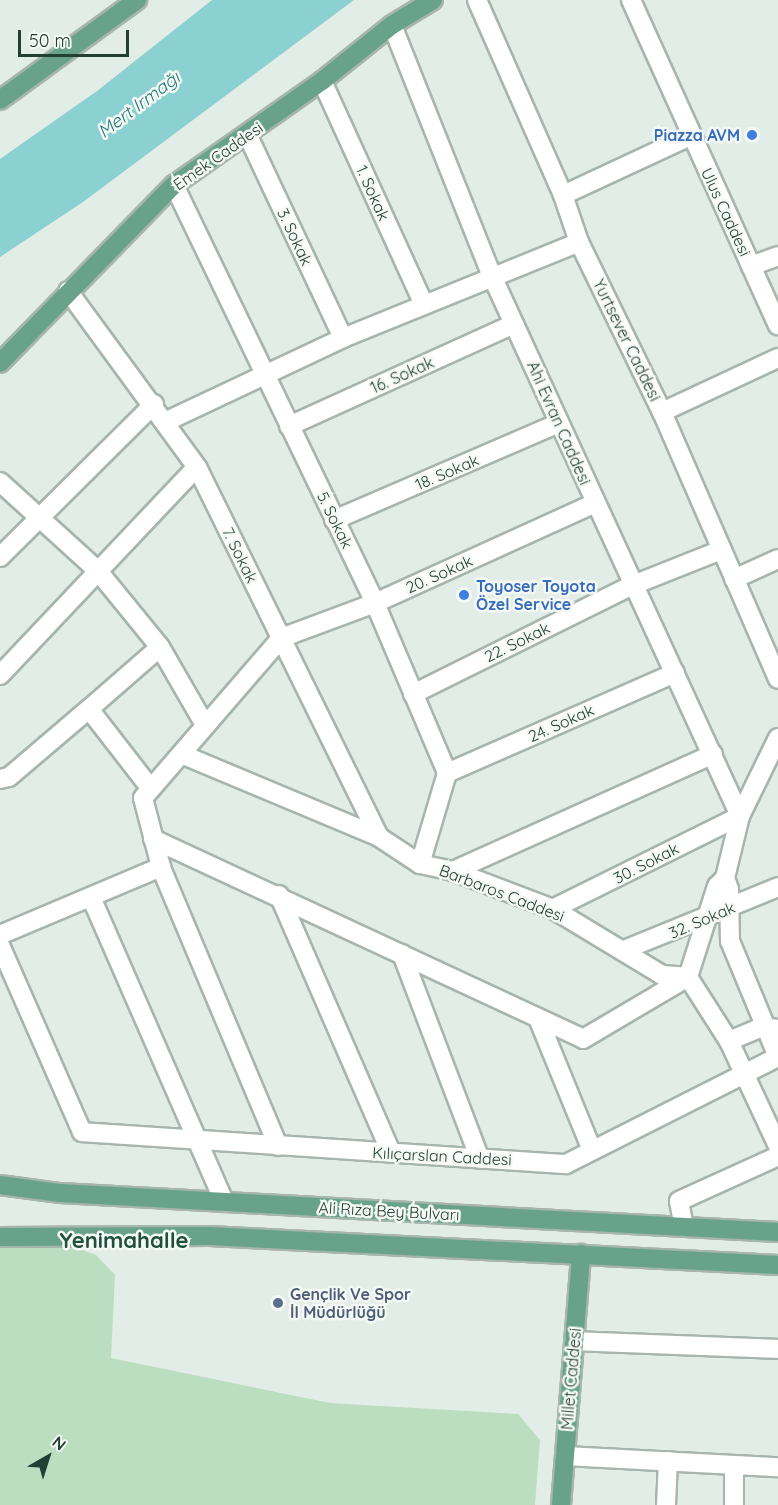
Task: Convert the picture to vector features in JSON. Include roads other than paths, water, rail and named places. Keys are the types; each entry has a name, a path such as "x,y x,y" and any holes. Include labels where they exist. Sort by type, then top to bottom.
{"main road":[{"path":"0,100 136,0"},
{"name":"Emek Caddesi","path":"0,363 68,291 115,250 174,185 248,136 392,25 434,0"},
{"name":"Ali Rıza Bey Bulvarı","path":"0,1185 60,1193 778,1232"},
{"name":"Ali Rıza Bey Bulvarı","path":"0,1236 209,1236 778,1265"},
{"name":"Millet Caddesi","path":"561,1505 581,1254"}],"street":[{"name":"Yurtsever Caddesi","path":"477,0 563,195 579,243 662,412 734,579 776,668"},
{"name":"Ulus Caddesi","path":"631,0 690,136 778,324"},
{"name":"Ahi Evran Caddesi","path":"392,25 492,276 740,816"},
{"name":"1. Sokak","path":"322,81 424,305"},
{"name":"3. Sokak","path":"248,136 343,338"},
{"path":"563,195 690,136"},
{"name":"5. Sokak","path":"174,185 375,603 447,773"},
{"path":"166,421 343,338 492,276 579,243"},
{"path":"751,266 778,256"},
{"name":"7. Sokak","path":"68,291 154,404 197,467 379,837"},
{"name":"16. Sokak","path":"289,426 514,324"},
{"path":"662,412 778,358"},
{"path":"0,557 154,404"},
{"name":"18. Sokak","path":"334,520 559,423"},
{"path":"0,675 197,467"},
{"path":"0,482 98,571 160,647 206,725"},
{"name":"20. Sokak","path":"281,638 375,603 595,503"},
{"name":"22. Sokak","path":"413,694 633,585 722,550"},
{"path":"734,579 778,559"},
{"path":"278,1146 161,867 143,798 281,638"},
{"path":"0,779 9,777 160,647"},
{"name":"24. Sokak","path":"447,773 675,673"},
{"path":"89,709 151,789"},
{"path":"153,838 583,1039 688,977 717,886 725,878 740,816 778,738"},
{"name":"Barbaros Caddesi","path":"181,754 379,837 420,864 453,871 553,909 662,975 688,977"},
{"path":"453,871 713,754"},
{"path":"420,864 447,773"},
{"name":"30. Sokak","path":"553,909 740,816"},
{"path":"0,934 161,867"},
{"path":"725,878 729,889 727,909 730,941 770,1028 778,1057"},
{"name":"32. Sokak","path":"624,950 708,918 778,887"},
{"path":"279,896 391,1154"},
{"path":"91,897 224,1202"},
{"name":"Kılıçarslan Caddesi","path":"0,945 82,1132 197,1142 566,1164 778,1057"},
{"path":"402,954 480,1159"},
{"path":"688,977 729,1041 778,1146"},
{"path":"538,1018 592,1150"},
{"path":"729,1041 770,1028"},
{"path":"684,1227 679,1201 778,1156"},
{"path":"574,1341 778,1349"},
{"path":"565,1456 778,1467"},
{"path":"666,1505 668,1461"},
{"path":"734,1465 734,1505"}],"water":[{"name":"Mert Irmağı","path":"212,0 354,0 83,202 0,257 0,159 97,91"}],"place":[{"name":"Piazza AVM","path":"752,135"},
{"name":"Toyoser Toyota Özel Service","path":"464,595"},
{"name":"Gençlik Ve Spor İl Müdürlüğü","path":"278,1303"}],"district":[{"name":"Yenimahalle","path":"124,1241"}]}
